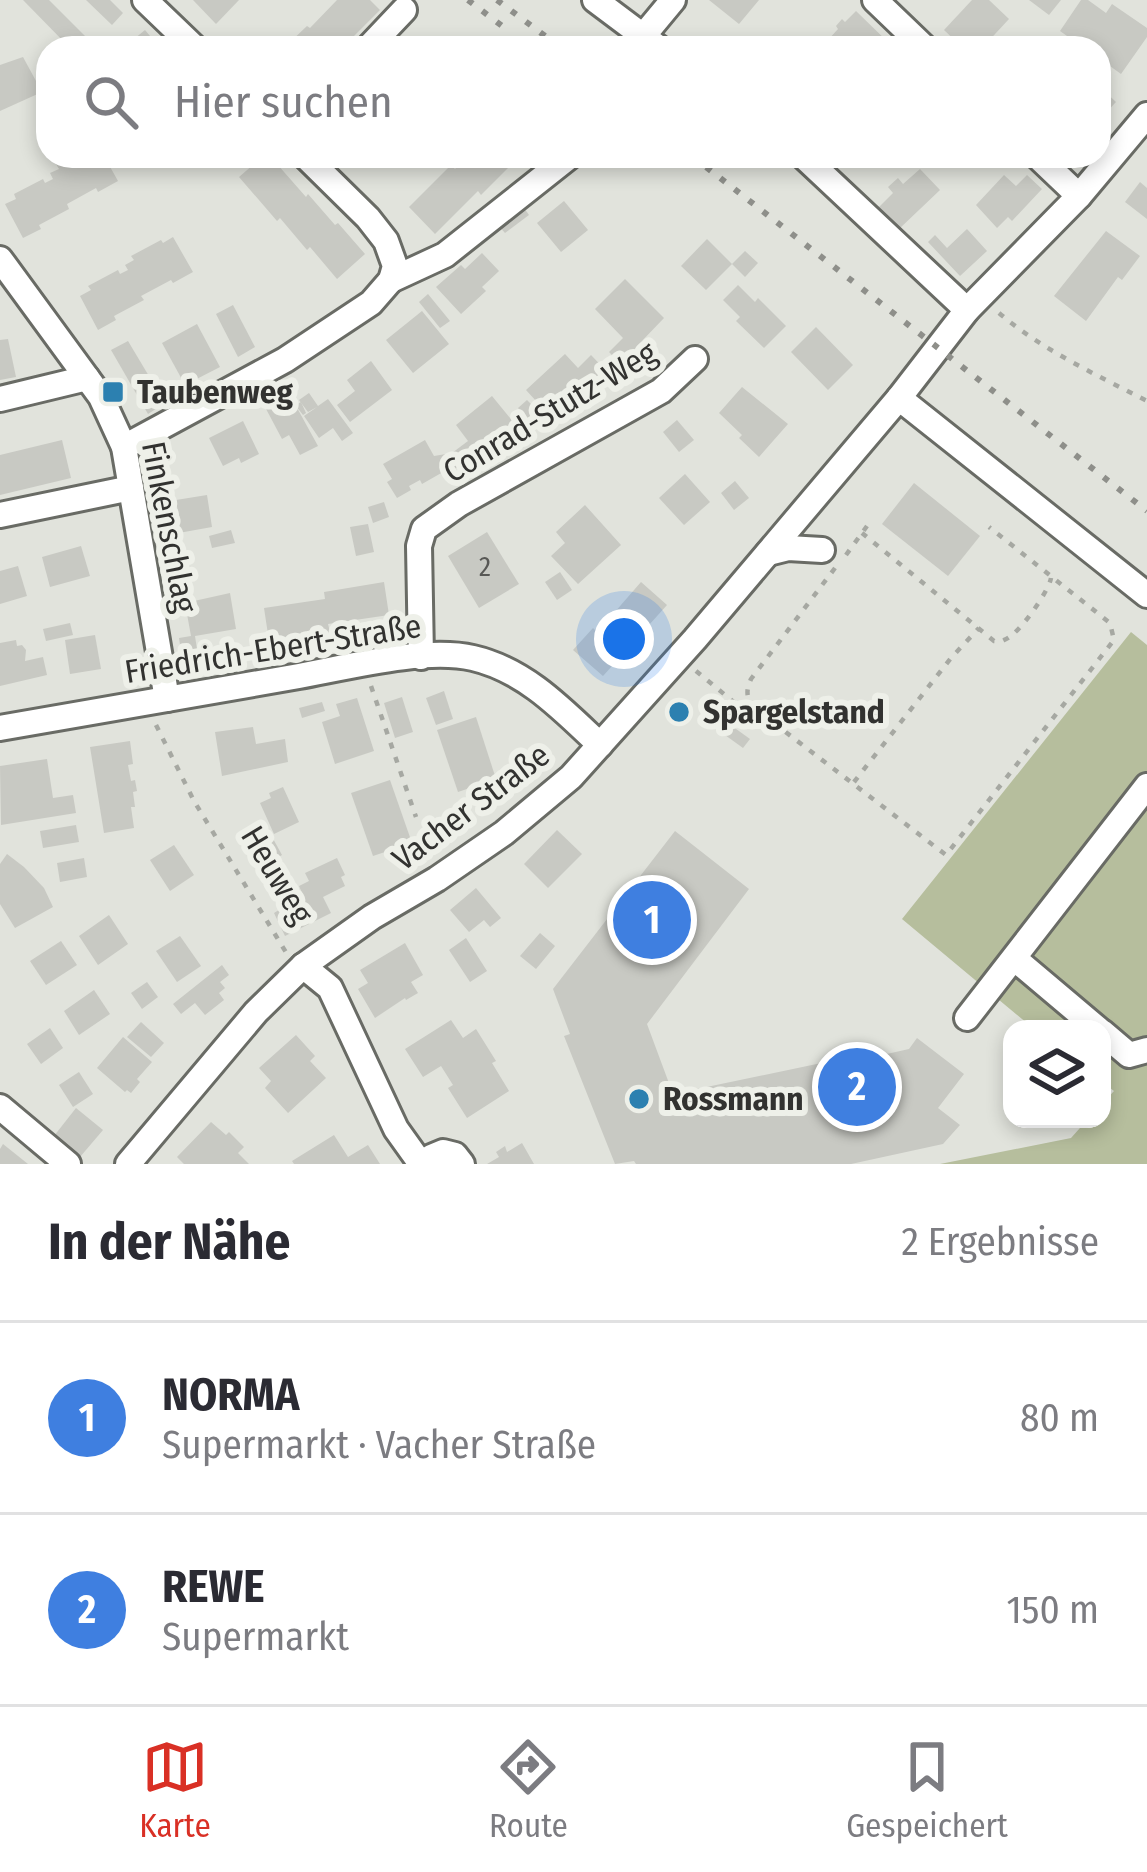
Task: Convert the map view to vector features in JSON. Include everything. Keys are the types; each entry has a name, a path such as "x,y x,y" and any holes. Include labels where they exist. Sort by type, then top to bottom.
{"street":[{"path":"145,0 182,36"},
{"path":"595,0 643,36"},
{"path":"654,36 674,0"},
{"path":"875,0 912,36"},
{"path":"379,36 404,10"},
{"name":"Vacher Straße","path":"1111,158 1147,115"},
{"path":"317,168 386,242 394,266 392,280"},
{"path":"124,447 285,360 371,303 392,280 445,255 555,168"},
{"path":"817,168 974,304"},
{"path":"1050,168 1079,196"},
{"name":"Vacher Straße","path":"128,1164 256,1012 303,966 504,833 571,777 768,553 974,304 1103,168"},
{"name":"Finkenschlag","path":"4,270 101,397 124,447 167,699"},
{"name":"Conrad-Stutz-Weg","path":"422,657 419,546 424,529 459,504 661,392 695,359"},
{"path":"0,399 87,378"},
{"path":"898,398 1147,595"},
{"path":"0,515 131,488"},
{"path":"768,553 788,548 822,550"},
{"name":"Friedrich-Ebert-Straße","path":"0,728 364,665 422,657 470,657 512,670 600,745"},
{"path":"967,1018 1147,786"},
{"path":"1015,959 1088,1020"},
{"name":"Heuweg","path":"303,966 330,988 396,1129 424,1164 443,1152 455,1155 462,1164"},
{"path":"1111,1039 1129,1054 1147,1050"},
{"path":"0,1107 68,1164"}],"path":[{"path":"974,304 1147,401"},
{"path":"740,726 750,711 751,679 868,526"},
{"path":"694,669 946,855 1114,640 1110,623 989,527"},
{"path":"862,533 994,641 1005,640 1049,590 1051,578"},
{"path":"852,784 979,628"},
{"path":"364,665 416,817"},
{"name":"Heuweg","path":"158,733 285,952 303,966"}],"green space":[{"path":"1131,632 1147,645 1147,1164 940,1164 1071,1138 1080,1128 1111,1128 1111,1020 1023,1020 902,919"}],"building":[{"path":"23,0 49,0 85,36 58,36"},
{"path":"86,0 110,0 123,13 112,25"},
{"path":"193,0 239,0 216,24"},
{"path":"337,0 370,0 380,10 354,36 297,36"},
{"path":"709,0 759,0 739,24"},
{"path":"972,0 989,0 1009,19 993,36 950,36 944,30"},
{"path":"1029,0 1061,0 1049,15"},
{"path":"1081,0 1088,0 1106,13 1112,4 1147,28 1147,37 1121,74 1111,67 1111,36 1067,36 1060,31"},
{"path":"856,11 882,36 832,36 842,19 845,22"},
{"path":"23,57 36,81 36,95 0,111 0,65"},
{"path":"111,168 118,181 67,204 69,209 23,238 5,204 16,199 14,194 53,179 50,173"},
{"path":"249,168 281,168 365,254 337,279 239,177"},
{"path":"448,168 508,168 435,234 409,207"},
{"path":"920,169 940,190 899,229 879,207 893,193 888,187 898,178 903,184"},
{"path":"1004,175 1016,186 1027,175 1042,189 1012,221 1008,217 997,228 976,205"},
{"path":"1140,182 1147,188 1147,219 1125,202"},
{"path":"564,201 588,230 561,252 537,223"},
{"path":"522,205 529,215 505,233 497,224"},
{"path":"967,229 987,251 960,276 928,242 935,235 947,248"},
{"path":"1106,231 1140,256 1086,321 1054,296"},
{"path":"173,237 193,272 141,296 144,300 98,330 80,296 91,290 88,286 118,270 120,274 128,270 125,265 134,260 131,256"},
{"path":"707,239 732,264 706,290 681,266"},
{"path":"745,251 758,263 745,277 732,264"},
{"path":"482,253 499,271 461,314 436,287"},
{"path":"625,279 664,318 623,366 609,352 623,338 595,309"},
{"path":"738,285 786,326 764,348 736,321 740,317 723,300"},
{"path":"428,294 450,321 440,328 419,302"},
{"path":"233,305 255,347 238,357 216,314"},
{"path":"422,311 449,344 413,373 386,340"},
{"path":"197,324 220,367 185,385 162,343"},
{"path":"816,327 853,365 828,390 791,352"},
{"path":"8,339 16,377 0,380 0,340"},
{"path":"128,341 165,403 148,414 111,350"},
{"path":"565,354 578,368 591,355 613,378 600,390 588,378 563,410 559,406 534,426 518,408 527,400 533,406 537,402 526,390"},
{"path":"371,361 392,390 350,422 337,405 355,391 347,380"},
{"path":"742,387 788,424 759,457 719,413"},
{"path":"309,393 318,406 328,399 353,433 342,441 333,428 319,438 304,416 317,407 308,412 299,400"},
{"path":"290,394 296,405 301,402 306,413 296,406 318,446 300,455 289,435 282,439 265,407"},
{"path":"492,396 519,429 482,458 478,454 445,475 422,484 420,480 397,498 383,464 425,440 434,456 452,453 468,441 456,425"},
{"path":"677,420 694,440 679,452 663,432"},
{"path":"243,421 259,454 223,466 209,438"},
{"path":"62,440 71,478 0,495 0,455"},
{"path":"685,474 710,502 684,525 659,498"},
{"path":"735,481 749,498 734,510 721,493"},
{"path":"914,483 980,536 948,576 882,524"},
{"path":"207,495 212,527 173,534 171,520 179,519 176,500"},
{"path":"384,502 389,517 373,523 368,507"},
{"path":"585,505 621,545 578,584 551,556 565,543 556,532"},
{"path":"368,524 374,552 356,556 350,527"},
{"path":"231,530 235,543 212,548 209,536"},
{"path":"487,532 519,584 479,608 448,556"},
{"path":"81,546 90,576 50,587 42,557"},
{"path":"18,566 27,596 0,604 0,571"},
{"path":"560,572 572,590 557,600 545,582"},
{"path":"384,582 389,615 328,624 330,632 269,641 264,608 325,599 324,592"},
{"path":"641,582 667,605 603,676 573,650"},
{"path":"230,593 236,629 195,636 197,649 181,652 179,638 191,636 185,603"},
{"path":"70,623 73,635 46,641 43,629"},
{"path":"95,635 101,669 70,674 65,640"},
{"path":"16,640 26,650 25,661 43,657 47,675 0,686 0,643"},
{"path":"444,691 453,719 436,725 426,698"},
{"path":"402,697 413,732 395,738 384,703"},
{"path":"357,698 374,751 335,764 322,722 340,716 336,704"},
{"path":"322,702 325,711 302,718 299,708"},
{"path":"476,717 496,779 458,792 437,730"},
{"path":"732,726 750,739 743,748 725,735"},
{"path":"253,727 256,744 285,739 288,762 222,776 215,732"},
{"path":"130,741 133,764 128,765 137,791 133,792 135,807 131,807 134,828 104,833 90,747"},
{"path":"47,759 53,798 73,795 76,813 1,825 0,766"},
{"path":"390,780 412,843 373,856 351,793"},
{"path":"283,787 299,822 274,834 260,803"},
{"path":"76,825 79,842 43,848 40,831"},
{"path":"557,830 582,854 548,888 524,864"},
{"path":"675,831 749,889 647,1024 673,1094 909,1049 917,1038 964,1074 938,1108 960,1125 943,1144 851,1164 615,1164 564,1036 570,1034 553,989"},
{"path":"271,835 282,855 258,869 246,849"},
{"path":"174,845 194,875 170,891 150,860"},
{"path":"7,854 44,888 53,907 15,928 0,904 0,864"},
{"path":"84,858 87,877 60,882 57,863"},
{"path":"337,858 345,886 323,897 331,913 285,936 274,913 303,895 299,886 309,881 305,873"},
{"path":"476,888 501,918 490,927 484,920 469,932 450,910"},
{"path":"109,915 128,944 98,965 79,936"},
{"path":"540,933 555,946 536,969 520,956"},
{"path":"180,936 201,966 177,982 156,951"},
{"path":"466,938 487,971 470,982 449,950"},
{"path":"61,941 77,965 46,985 30,961"},
{"path":"405,943 423,975 411,982 418,993 375,1018 358,989 368,983 360,970"},
{"path":"222,965 229,975 220,982 224,1000 205,1015 195,1003 181,1014 173,1004"},
{"path":"147,982 158,997 142,1009 131,993"},
{"path":"94,990 110,1014 79,1035 64,1011"},
{"path":"451,1020 463,1038 476,1029 509,1091 467,1118 441,1066 423,1077 405,1049"},
{"path":"141,1022 164,1043 151,1057 127,1037"},
{"path":"50,1028 63,1048 41,1064 27,1044"},
{"path":"296,1035 326,1078 288,1113 265,1088 271,1081 259,1068"},
{"path":"123,1037 152,1062 131,1093 97,1068"},
{"path":"79,1072 93,1094 73,1107 59,1085"},
{"path":"76,1108 103,1130 80,1157 54,1136"},
{"path":"211,1122 244,1147 238,1153 249,1164 184,1164 177,1157"},
{"path":"334,1135 348,1157 368,1145 380,1164 294,1164 292,1161"},
{"path":"522,1143 534,1164 487,1164 505,1146 507,1152"},
{"path":"3,1144 28,1164 0,1164"}],"railway":[{"path":"468,0 506,29"},
{"path":"497,0 545,36"},
{"path":"707,168 1147,511"}],"place":[{"name":"Taubenweg","path":"113,392"},
{"name":"Spargelstand","path":"679,712"},
{"name":"NORMA","path":"652,920"},
{"name":"REWE","path":"857,1087"},
{"name":"Rossmann","path":"639,1099"}]}
